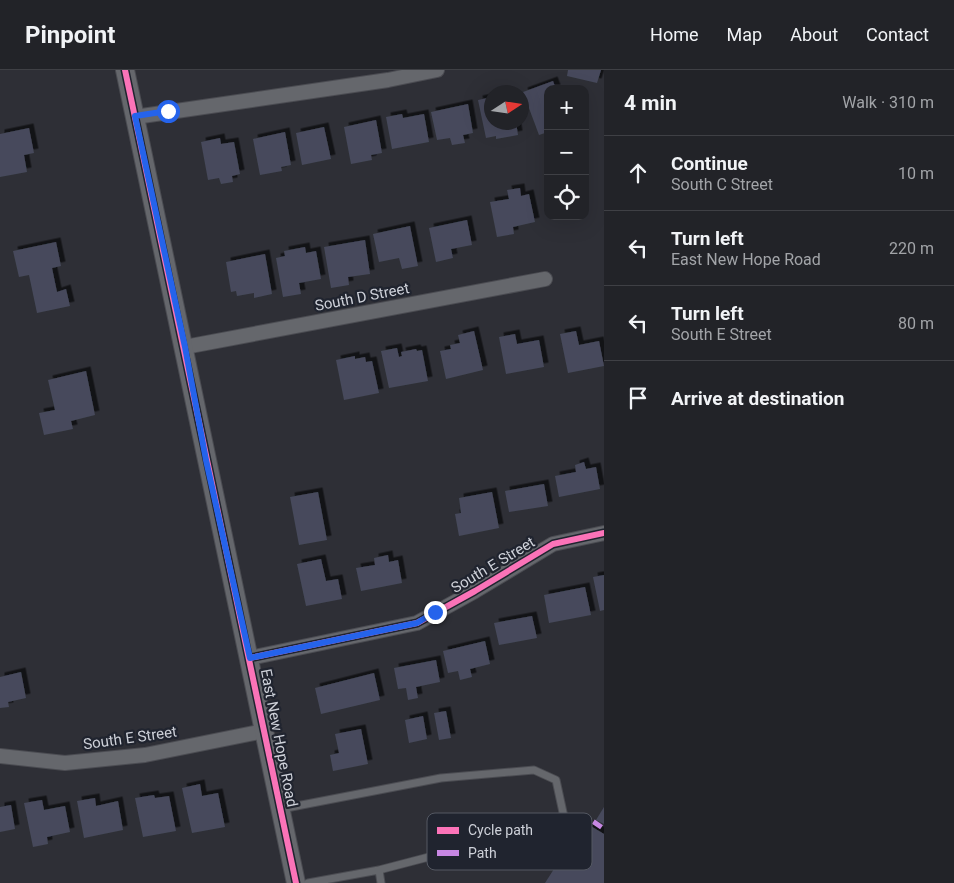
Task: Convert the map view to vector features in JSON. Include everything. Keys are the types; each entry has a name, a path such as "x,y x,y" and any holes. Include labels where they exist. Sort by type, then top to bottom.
{"street":[{"name":"East New Hope Road","path":"125,70 185,347 206,460 250,658 296,883"},
{"path":"135,116 388,80 437,70"},
{"name":"South D Street","path":"185,347 544,279"},
{"name":"South E Street","path":"250,658 417,623 475,592 553,544 604,532"},
{"name":"South E Street","path":"0,756 65,763 145,755 264,731"}],"lane":[{"path":"281,809 441,778 534,770 556,780 563,813"},
{"path":"308,883 379,870 427,857"},
{"path":"379,870 381,883"}],"building":[{"path":"568,70 601,70 597,83 567,76"},
{"path":"553,81 554,85 544,85 544,133 539,135 529,108 529,90"},
{"path":"484,99 484,128 478,100"},
{"path":"468,104 473,133 463,135 465,143 452,145 450,138 437,140 431,112"},
{"path":"402,114 403,118 424,114 429,142 392,149 386,117"},
{"path":"376,120 382,153 371,155 372,160 351,164 344,127"},
{"path":"324,127 331,159 302,165 296,133"},
{"path":"29,128 34,153 24,155 27,172 0,177 0,134"},
{"path":"484,130 517,130 518,135 496,139 496,136 486,138"},
{"path":"285,132 291,165 281,167 282,171 260,175 253,139"},
{"path":"220,138 221,144 234,142 240,174 232,176 233,182 221,184 219,178 208,180 201,142"},
{"path":"520,188 521,196 529,194 535,222 513,227 514,234 497,237 490,202 509,199 507,190"},
{"path":"467,220 472,245 451,249 453,258 436,262 429,228"},
{"path":"410,226 418,266 402,269 399,258 379,262 373,234"},
{"path":"365,240 370,274 348,277 349,285 331,288 324,247"},
{"path":"56,242 61,266 52,268 57,292 66,289 70,306 37,313 29,275 19,277 13,251"},
{"path":"305,247 306,253 316,251 321,279 299,283 301,294 283,297 276,258 285,256 284,251"},
{"path":"265,254 272,294 254,298 254,293 237,296 236,291 231,292 226,262"},
{"path":"474,331 483,370 446,379 440,351 451,349 450,345 460,343 458,335"},
{"path":"576,331 579,345 599,341 604,366 568,373 560,334"},
{"path":"515,334 517,344 539,340 544,367 506,374 499,337"},
{"path":"397,348 399,357 402,356 401,352 416,349 417,351 422,350 428,381 389,388 381,351"},
{"path":"355,356 355,359 365,357 366,362 372,361 379,393 344,400 336,360"},
{"path":"86,371 95,415 71,421 73,429 44,435 39,413 55,410 48,380"},
{"path":"584,462 586,469 596,467 600,489 559,497 555,476 576,472 575,465"},
{"path":"544,484 548,506 509,512 505,491"},
{"path":"318,492 327,540 299,545 290,497"},
{"path":"492,492 499,528 459,536 455,514 461,513 459,498"},
{"path":"388,555 389,562 398,560 402,583 361,591 356,568 375,565 374,558"},
{"path":"321,559 326,581 338,579 342,599 306,606 297,564"},
{"path":"604,575 604,610 600,611 593,577"},
{"path":"585,587 591,615 549,623 544,595"},
{"path":"532,616 537,638 499,645 494,623"},
{"path":"485,641 490,664 470,669 472,677 460,680 458,671 448,673 443,651"},
{"path":"436,660 440,682 416,687 418,698 408,700 406,688 398,689 394,668"},
{"path":"21,672 26,698 8,702 9,707 0,708 0,677"},
{"path":"374,673 380,700 321,714 315,688"},
{"path":"446,711 451,738 439,740 434,713"},
{"path":"423,716 427,739 409,743 405,720"},
{"path":"361,729 368,764 333,771 330,755 339,753 335,734"},
{"path":"200,784 202,796 218,793 225,827 192,833 182,788"},
{"path":"154,795 155,798 169,796 176,831 143,837 135,798"},
{"path":"95,798 96,806 118,801 123,830 84,838 77,801"},
{"path":"42,800 44,810 65,806 70,832 47,837 48,844 33,847 24,803"},
{"path":"11,805 15,829 0,832 0,807"},
{"path":"604,807 604,824 596,820"},
{"path":"592,827 604,834 604,883 545,883 553,870 592,870"}],"marked path":[{"path":"592,821 604,829"}],"cycle path":[{"path":"125,70 296,883"},
{"path":"250,658 417,623 553,544 604,533"}],"route":[{"path":"168,111 135,116 185,347 206,460 250,658 417,623 435,612"}]}
